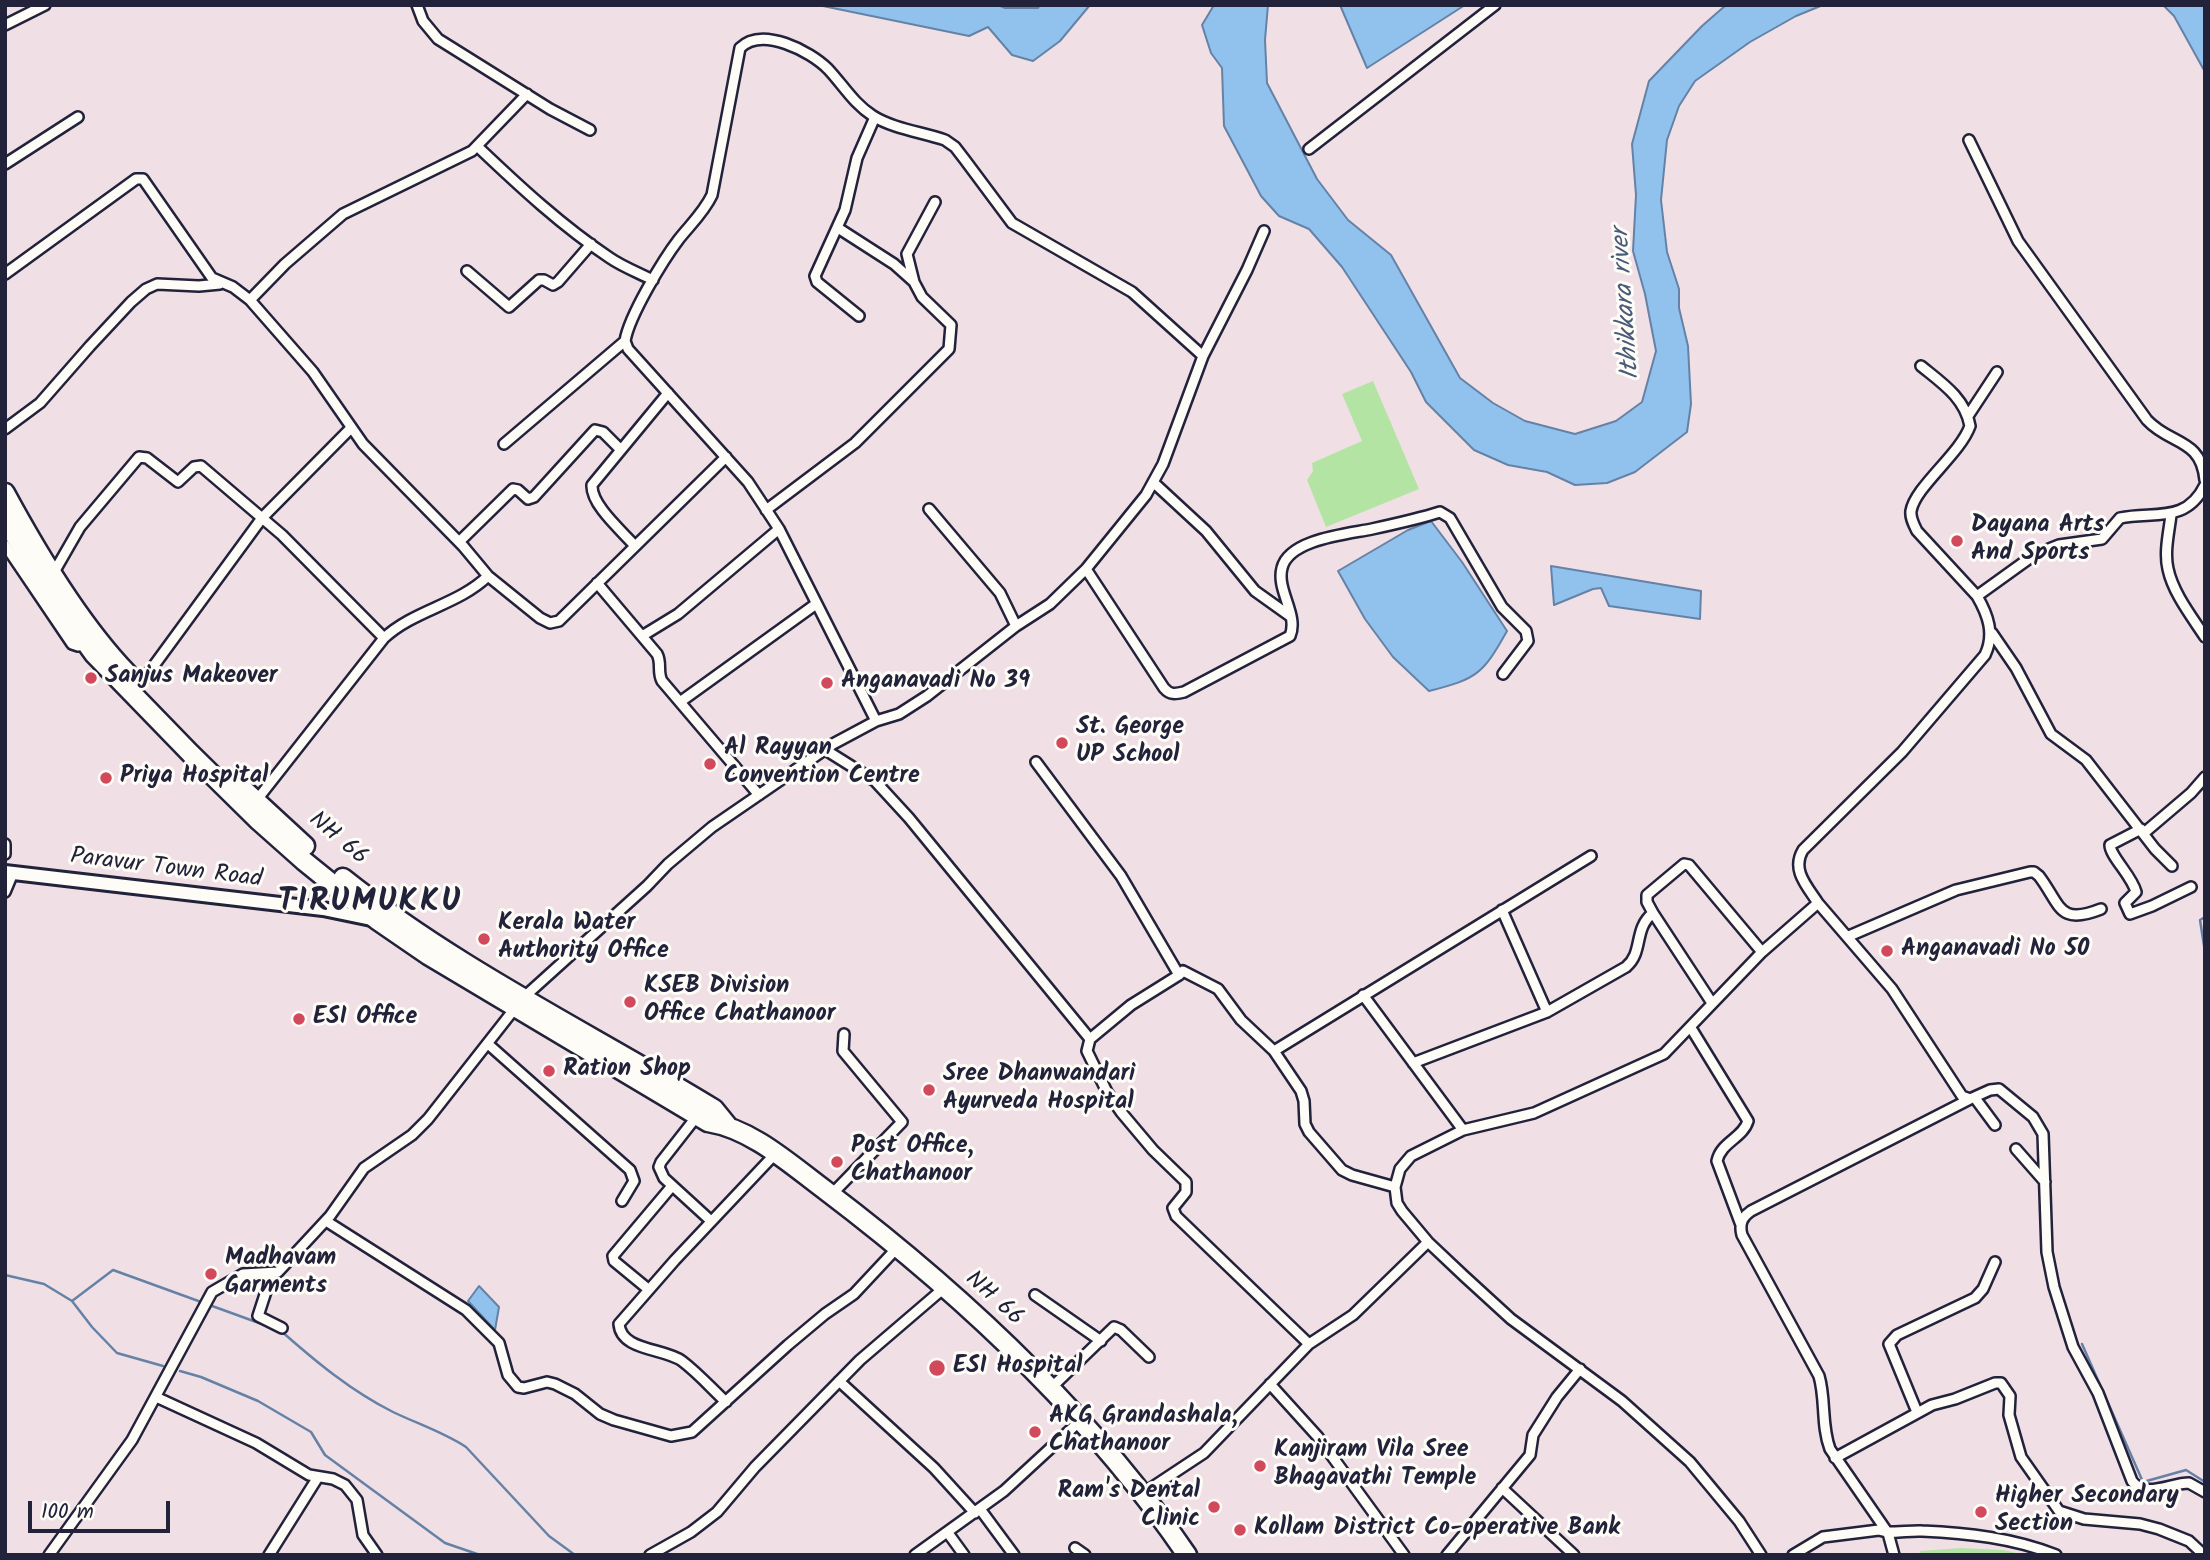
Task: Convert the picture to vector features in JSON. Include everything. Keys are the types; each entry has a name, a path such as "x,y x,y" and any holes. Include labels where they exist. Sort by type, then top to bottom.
{"highway":[{"name":"NH 66","path":"5,493 53,574 96,636 139,685 319,859 411,930 520,1003 697,1116 708,1122 727,1125 776,1153 831,1195 897,1248 1005,1343 1080,1421 1142,1494 1187,1555"},
{"name":"NH 66","path":"5,520 85,642 138,701 259,821 346,895 428,955 714,1108 727,1125"}],"main road":[{"name":"Paravur Town Road","path":"9,872 323,909 377,920"},
{"path":"323,909 346,895"}],"street":[{"path":"5,25 45,5"},
{"path":"417,5 424,21 438,38 550,109 590,130"},
{"path":"1309,149 1495,5"},
{"path":"876,721 779,529 748,482 628,349 625,341 628,328 663,259 702,212 712,195 740,48 745,43 770,39 786,43 827,68 846,92 875,117 946,140 955,147 1012,223 1132,292 1203,356"},
{"path":"250,300 285,264 343,214 478,147 527,93"},
{"path":"5,164 78,117"},
{"path":"859,316 815,279 845,210 857,158 875,117"},
{"path":"1969,140 2018,241 2155,429 2201,454 2205,480"},
{"path":"478,147 515,182 591,244 612,259 653,280"},
{"path":"5,274 139,178 145,181 212,278 250,300 313,372 363,444 488,576 540,618 553,623 726,457"},
{"path":"766,510 855,443 949,349 951,325 922,297 914,282 906,254 935,201"},
{"path":"838,228 894,264 914,282"},
{"path":"49,1555 132,1440 212,1292 243,1274 278,1272 326,1221 365,1168 412,1135 428,1119 520,1003 668,864 712,827 824,749 876,721 899,714 927,696 1016,626 1050,604 1086,569 1153,482 1172,441 1203,356 1264,231"},
{"path":"467,271 509,307 539,281 544,280 553,285 558,282 591,244"},
{"path":"5,429 40,403 131,302 146,289 157,284 225,284"},
{"path":"504,444 625,341"},
{"path":"1921,366 1954,393 1964,405 1970,426 1916,498 1911,510 1917,531 1977,596 1992,634 2016,667 2051,734 2086,760 2155,849 2172,866"},
{"path":"1968,416 1997,372"},
{"path":"635,546 598,505 592,491 595,479 668,393"},
{"path":"139,685 262,518 351,428"},
{"path":"458,542 513,489 528,499 534,497 595,430 603,432 620,449"},
{"path":"53,574 80,527 133,462 142,456 178,482 194,467 201,466 282,535 384,638"},
{"path":"1153,482 1206,531 1255,592 1290,616"},
{"path":"1977,596 2034,555 2059,545 2102,539 2120,518 2171,515 2193,503 2205,485"},
{"path":"929,509 1000,593 1016,626"},
{"path":"1086,569 1164,688 1171,694 1184,692 1286,638 1292,631 1281,585 1281,571 1293,552 1328,536 1440,512 1450,518 1502,607 1526,631 1528,641 1503,674"},
{"path":"2171,515 2167,569 2174,587 2205,637"},
{"path":"642,636 678,614 779,529"},
{"path":"5,545 71,643 78,646 85,642"},
{"path":"256,801 384,638 402,623 472,590 488,576"},
{"path":"597,583 660,659 659,676 662,681 759,795"},
{"path":"680,702 816,604"},
{"path":"1973,1098 1964,1098 1959,1093 1892,989 1818,902 1798,871 1800,855 1902,752 1985,655 1992,634"},
{"path":"824,749 878,784 909,818 1090,1039"},
{"path":"1036,762 1121,876 1179,975"},
{"path":"2191,887 2130,914 2125,903 2136,892 2128,873 2110,851 2110,845 2142,831 2190,793 2205,776"},
{"path":"5,844 5,855"},
{"path":"1274,1051 1591,856"},
{"path":"1712,1003 1653,913 1647,902 1647,895 1686,863 1762,952"},
{"path":"5,892 9,872"},
{"path":"1849,936 1956,890 2034,872 2066,914 2076,916 2101,909"},
{"path":"1761,1555 1739,1521 1690,1462 1622,1401 1511,1320 1428,1242 1397,1203 1395,1187 1400,1169 1411,1156 1463,1130 1534,1113 1664,1054 1762,952 1818,902"},
{"path":"1502,910 1547,1012"},
{"path":"1413,1063 1547,1012 1631,963 1636,954 1643,924 1653,913"},
{"path":"1309,1344 1176,1216 1173,1208 1186,1192 1186,1182 1153,1150 1121,1112 1087,1051 1090,1039 1131,1005 1183,971 1217,989 1241,1020 1274,1051 1301,1091 1306,1124 1315,1140 1342,1170 1395,1187"},
{"path":"1363,995 1463,1130"},
{"path":"1691,1028 1748,1121 1743,1130 1721,1150 1717,1161 1742,1235 1819,1376 1825,1436 1835,1458 1888,1534 1894,1555"},
{"path":"831,1195 902,1122 843,1051 845,1034"},
{"path":"488,1044 630,1170 635,1181 622,1201"},
{"path":"1741,1226 1743,1218 1751,1211 1973,1098 1990,1090 2000,1089 2033,1117 2043,1134 2047,1252 2054,1287 2073,1347 2098,1394 2132,1480 2136,1486 2148,1490 2189,1483 2205,1492"},
{"path":"1973,1098 1995,1125"},
{"path":"697,1116 660,1165 660,1172 711,1222"},
{"path":"2015,1149 2045,1182"},
{"path":"726,1402 673,1355 632,1342 618,1328 621,1320 648,1289 776,1153"},
{"path":"648,1289 614,1261 613,1256 672,1186"},
{"path":"326,1221 466,1310 499,1343 508,1375 518,1387 547,1382 555,1384 575,1394 600,1414 671,1436 692,1432 825,1314 854,1294 897,1248"},
{"path":"1142,1494 1210,1447 1309,1344 1353,1315 1428,1242"},
{"path":"1917,1412 1889,1344 1897,1335 1975,1298 1983,1289 1995,1262"},
{"path":"272,1273 258,1316 282,1328"},
{"path":"650,1555 691,1532 717,1512 755,1467 860,1360 944,1288"},
{"path":"1035,1295 1101,1341"},
{"path":"1050,1389 1114,1327 1149,1357"},
{"path":"1447,1555 1530,1455 1534,1435 1557,1397 1580,1369"},
{"path":"839,1381 978,1511 1014,1555"},
{"path":"1835,1458 1932,1405 1955,1399 1987,1385 2001,1383 2010,1396 2009,1415 2021,1457 2059,1511 2084,1519 2140,1524 2159,1529 2189,1541 2204,1555"},
{"path":"1270,1384 1318,1437 1404,1555"},
{"path":"156,1397 256,1443 300,1471 340,1481 351,1492 360,1508 366,1542 377,1555"},
{"path":"915,1555 1004,1491 1080,1421"},
{"path":"269,1555 318,1477"},
{"path":"1502,1488 1574,1555"},
{"path":"1793,1555 1823,1537 1879,1530 1888,1534 1920,1531 1989,1536 2056,1555"},
{"path":"948,1533 964,1555"},
{"path":"1075,1548 1084,1555"}],"green space":[{"path":"1373,381 1419,489 1326,527 1307,480 1313,471 1312,463 1362,441 1342,394"},
{"path":"1961,1548 2003,1550 2025,1555 1919,1555 1920,1551"}],"water":[{"path":"818,5 998,5 1005,8 1038,8 1040,5 1090,5 1060,41 1033,61 1012,55 988,27 969,36"},
{"path":"1214,5 1268,5 1265,40 1267,83 1317,179 1348,220 1391,255 1460,378 1493,403 1525,421 1575,434 1616,421 1642,402 1656,351 1633,251 1636,195 1632,144 1649,81 1726,5 1823,5 1796,16 1750,42 1695,81 1679,106 1667,140 1661,200 1667,252 1679,289 1679,308 1688,346 1691,404 1687,432 1635,472 1607,483 1575,485 1547,472 1508,465 1474,450 1426,402 1411,372 1342,267 1309,229 1279,216 1261,196 1224,126 1222,68 1211,53 1202,25"},
{"path":"1340,5 1465,5 1367,68"},
{"path":"2163,5 2205,5 2205,72 2174,16"},
{"path":"1431,521 1462,562 1507,631 1477,673 1458,683 1429,691 1393,657 1365,619 1338,571 1408,530"},
{"path":"1551,566 1701,591 1700,619 1609,606 1601,588 1554,605"},
{"path":"479,1286 499,1307 495,1330 468,1301"}],"waterway":[{"path":"2205,917 2200,920 2205,952"},
{"path":"5,1275 44,1284 72,1301 113,1270 270,1327"},
{"path":"72,1301 117,1353 163,1366"},
{"path":"280,1330 320,1364 363,1395 466,1447 549,1536 575,1555"},
{"path":"2082,1344 2143,1482 2186,1470 2205,1482"},
{"path":"180,1371 258,1401 311,1432 325,1455 445,1543 480,1555"}],"place":[{"name":"Dayana Arts And Sports","path":"1957,541"},
{"name":"Sanjus Makeover","path":"91,678"},
{"name":"Anganavadi No 39","path":"827,683"},
{"name":"St. George UP School","path":"1062,743"},
{"name":"Al Rayyan Convention Centre","path":"710,764"},
{"name":"Priya Hospital","path":"106,778"},
{"name":"Kerala Water Authority Office","path":"484,939"},
{"name":"Anganavadi No 50","path":"1887,951"},
{"name":"KSEB Division Office Chathanoor","path":"630,1002"},
{"name":"ESI Office","path":"299,1019"},
{"name":"Ration Shop","path":"549,1071"},
{"name":"Sree Dhanwandari Ayurveda Hospital","path":"929,1090"},
{"name":"Post Office, Chathanoor","path":"837,1162"},
{"name":"Madhavam Garments","path":"211,1274"},
{"name":"ESI Hospital","path":"937,1368"},
{"name":"AKG Grandashala, Chathanoor","path":"1035,1432"},
{"name":"Kanjiram Vila Sree Bhagavathi Temple","path":"1260,1466"},
{"name":"Ram's Dental Clinic","path":"1214,1507"},
{"name":"Higher Secondary Section","path":"1981,1512"},
{"name":"Kollam District Co-operative Bank","path":"1240,1530"}],"district":[{"name":"TIRUMUKKU","path":"370,905"}],"water label":[{"name":"Ithikkara river","path":"1628,304"}]}
